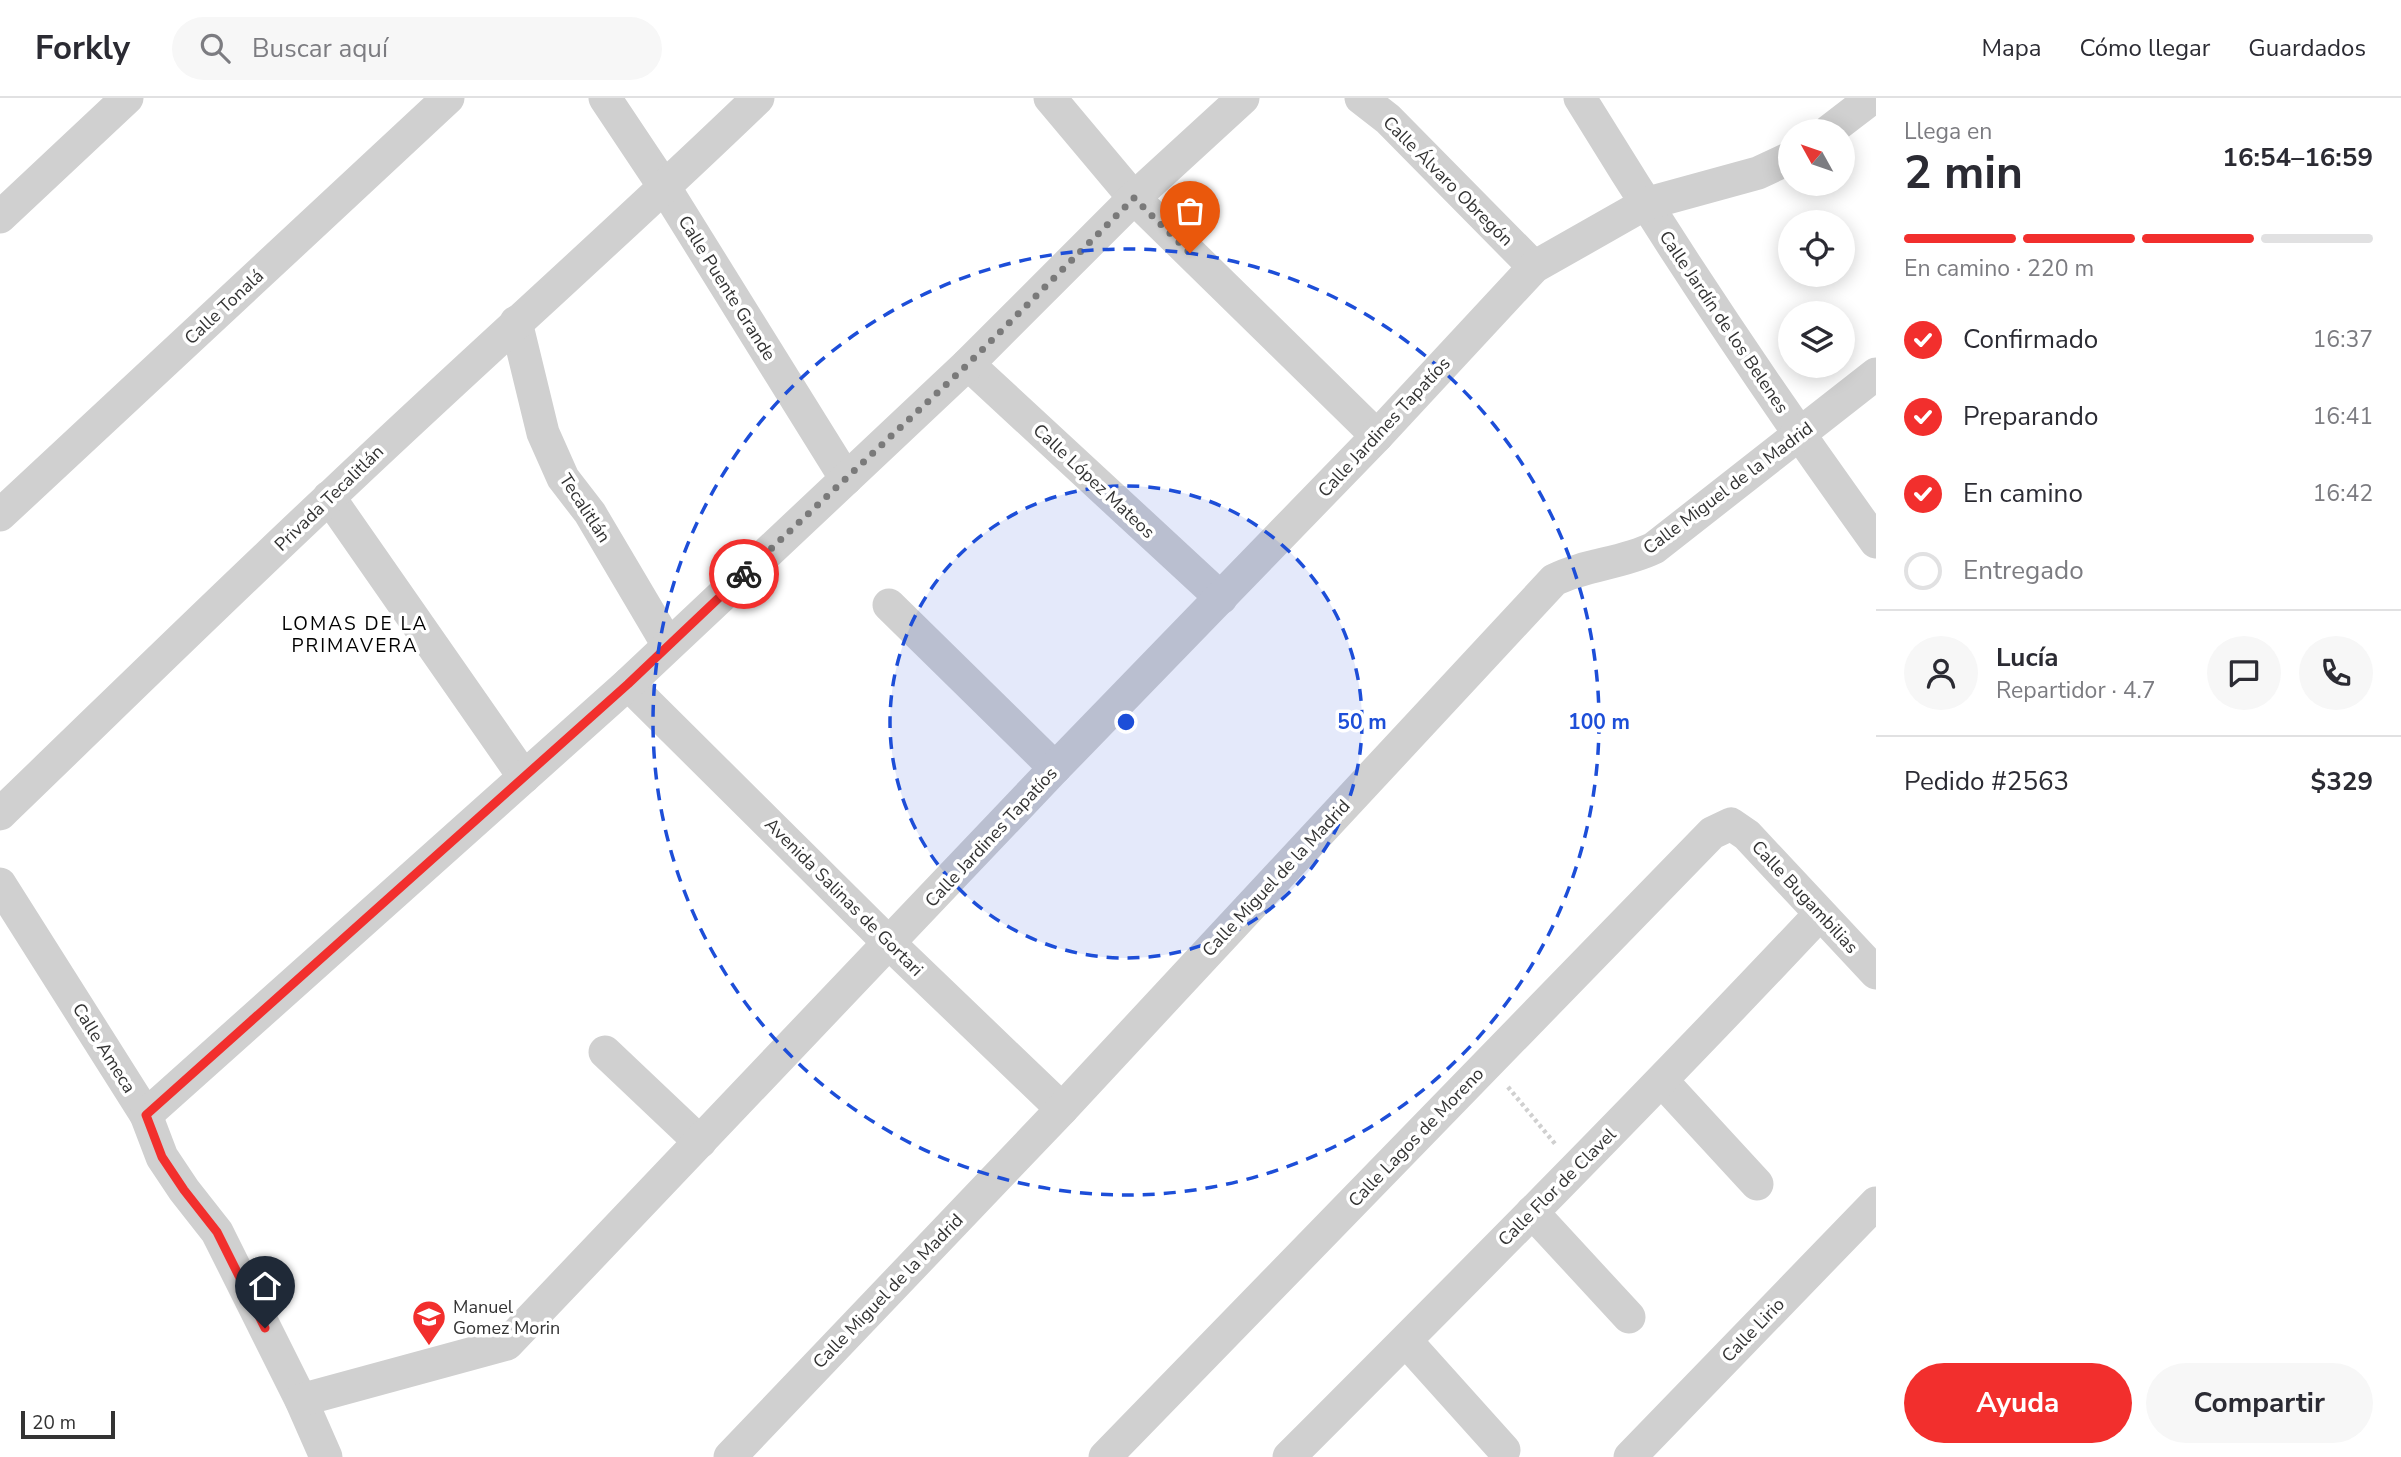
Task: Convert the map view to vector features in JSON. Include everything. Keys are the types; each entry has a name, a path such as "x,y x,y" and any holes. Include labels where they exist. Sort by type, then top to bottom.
{"street":[{"path":"0,217 127,98"},
{"name":"Calle Tonalá","path":"0,515 448,98"},
{"name":"Calle Puente Grande","path":"605,98 665,188 846,479"},
{"name":"Privada Tecalitlán","path":"0,814 329,497 516,322 665,188 758,98"},
{"path":"1050,98 1134,198 1377,436"},
{"path":"146,1115 628,684 968,364 1134,198 1244,98"},
{"name":"Calle Álvaro Obregón","path":"1361,98 1388,120 1534,267"},
{"name":"Calle Jardín de los Belenes","path":"1580,98 1645,204 1799,436 1876,542"},
{"path":"1848,119 1866,107"},
{"name":"Calle Jardines Tapatíos","path":"301,1400 507,1344 1055,768 1377,436 1534,267 1645,204 1758,173 1778,164"},
{"name":"Tecalitlán","path":"516,322 543,433 563,478 590,513 668,645"},
{"name":"Calle López Mateos","path":"968,364 1221,598"},
{"name":"Calle Miguel de la Madrid","path":"730,1457 1062,1109 1554,580 1574,569 1631,559 1654,548 1876,374"},
{"path":"329,497 524,777"},
{"path":"889,605 1055,768"},
{"name":"Avenida Salinas de Gortari","path":"628,684 890,944 1062,1109"},
{"name":"Calle Bugambilias","path":"1731,824 1747,835 1876,973"},
{"name":"Calle Lagos de Moreno","path":"1105,1457 1712,832 1731,824"},
{"name":"Calle Ameca","path":"0,884 146,1115 162,1157 217,1232 301,1400 326,1457"},
{"name":"Calle Flor de Clavel","path":"1289,1457 1574,1167 1663,1082 1820,914"},
{"path":"606,1052 700,1142"},
{"path":"1663,1082 1758,1184"},
{"name":"Calle Lirio","path":"1630,1457 1876,1203"},
{"path":"1532,1212 1629,1317"},
{"path":"1406,1340 1504,1450"}],"path":[{"path":"1488,1062 1574,1167"}],"way so far":[{"path":"744,574 968,364 1134,198 1190,253"}],"place":[{"name":"Manuel Gomez Morin","path":"429,1347"}],"district":[{"name":"LOMAS DE LA PRIMAVERA","path":"355,634"}],"route":[{"path":"265,1328 217,1232 162,1157 146,1115 628,684 744,574"}]}
